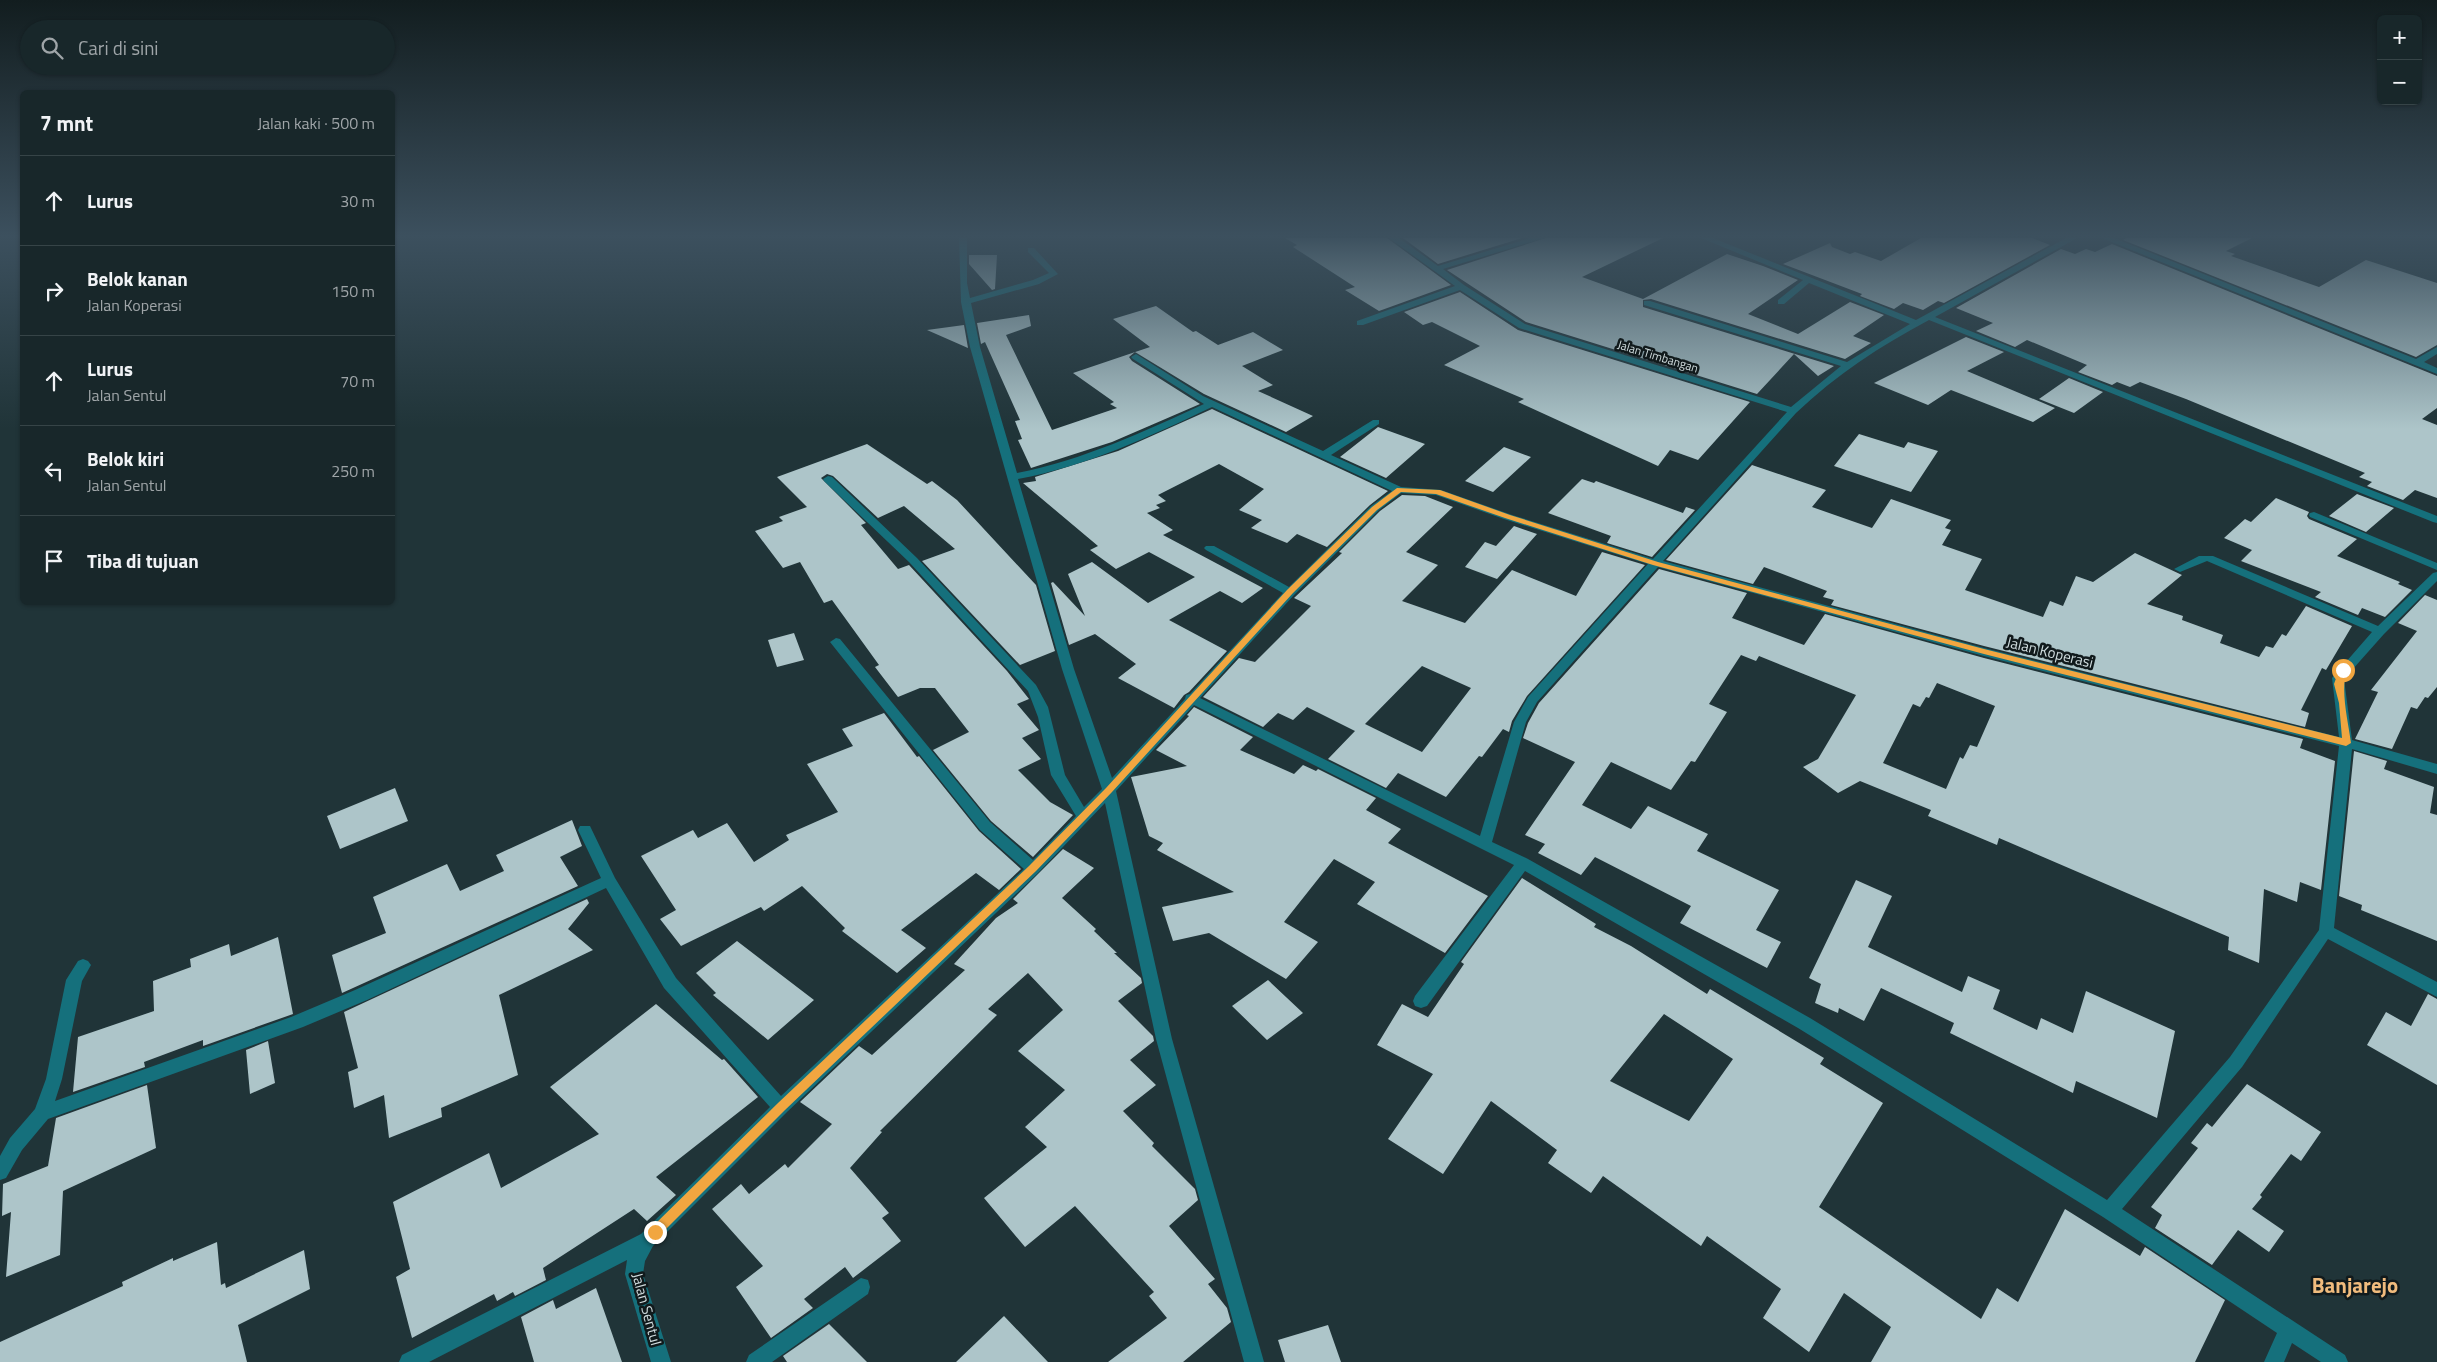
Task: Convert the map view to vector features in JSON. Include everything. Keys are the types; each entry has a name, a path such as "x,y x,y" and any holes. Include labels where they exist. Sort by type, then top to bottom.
{"street":[{"path":"965,302 975,346 1068,669 1109,790 1164,1039 1254,1362"},
{"path":"1360,323 1420,302"},
{"name":"Jalan Timbangan","path":"1482,302 1537,332 1792,411"},
{"path":"1862,302 1916,323"},
{"path":"1485,843 1518,730 1532,700 1792,411 1819,384 1845,364 1956,302"},
{"path":"2262,302 2437,372"},
{"path":"1646,303 1845,364"},
{"path":"1928,317 2437,520"},
{"path":"2416,364 2437,350"},
{"path":"1136,357 1200,398 1399,490 1437,492 1508,517 1656,563"},
{"path":"1014,477 1062,467 1124,445 1213,403"},
{"path":"1323,455 1376,422"},
{"path":"828,478 913,560 1032,688 1038,696 1044,714 1056,770 1083,816"},
{"name":"Jalan Sentul","path":"661,1362 634,1274 636,1259 647,1240 782,1107 1033,869 1109,790 1190,698 1290,592 1375,508 1399,490"},
{"path":"2314,515 2437,567"},
{"path":"1210,548 1290,592"},
{"path":"2180,569 2203,558 2209,558 2380,631"},
{"name":"Jalan Koperasi","path":"1656,563 1993,654 2346,743 2437,769"},
{"path":"2109,1211 2236,1062 2326,931 2346,743 2338,678 2380,631 2437,575"},
{"path":"836,642 985,826 1033,869"},
{"path":"1190,698 1523,863 1804,1023 2109,1211 2338,1362"},
{"path":"585,830 609,880 670,983 782,1107"},
{"path":"1421,1001 1523,863"},
{"path":"42,1113 297,1022 361,995 609,880"},
{"path":"2326,931 2437,990"},
{"path":"0,1172 16,1144 42,1113 54,1079 74,980 83,965"},
{"path":"409,1362 647,1240"},
{"path":"756,1362 861,1287"},
{"path":"2274,1362 2288,1330"}],"building":[{"path":"1364,302 1405,302 1379,311"},
{"path":"1433,302 1475,302 1518,330 1750,402 1698,460 1670,450 1658,466 1518,402 1524,399 1444,365 1480,346 1432,322 1423,325 1404,312"},
{"path":"1495,302 1643,302 1643,307 1834,366 1818,376 1794,354 1757,394 1526,322"},
{"path":"1659,302 1766,302 1748,314 1798,334 1850,302 1884,315 1853,336 1871,343 1845,359"},
{"path":"1875,302 1937,302 1923,310 1903,303 1894,309"},
{"path":"1967,302 2254,302 2437,376 2437,408 2422,419 2437,425 2437,498 2415,490 2403,500 2367,486 2372,482 2359,477 2365,473 2186,399 2140,382 2130,387 2117,382 2112,385 2078,372 2087,365 2027,340 2015,347 1976,331 1993,323 1956,308"},
{"path":"2277,302 2437,302 2437,345 2416,357"},
{"path":"1156,306 1193,332 1196,331 1218,345 1253,332 1283,350 1242,366 1273,385 1258,391 1313,416 1286,432 1204,394 1135,352 1150,347 1113,319"},
{"path":"1029,315 1031,326 1006,335 1052,430 1117,408 1110,404 1114,402 1073,373 1135,352 1129,357 1132,361 1200,404 1112,442 1031,468 1018,440 1022,439 1015,421 1020,420 985,342 981,344 977,323"},
{"path":"964,325 968,348 927,330"},
{"path":"1966,337 2004,352 1967,371 2055,408 2033,422 1951,390 1928,405 1874,383"},
{"path":"2069,378 2103,392 2074,413 2039,399"},
{"path":"1212,409 1388,491 1370,505 1327,547 1297,534 1287,543 1251,528 1262,520 1239,510 1264,489 1219,464 1158,495 1166,501 1156,505 1160,508 1147,513 1173,530 1163,535 1263,588 1242,603 1220,591 1169,620 1227,651 1184,695 1174,708 1118,678 1136,664 1095,634 1069,645 1051,583 1053,582 1085,616 1068,574 1092,562 1148,603 1195,577 1149,552 1116,569 1090,550 1098,546 1023,483 1036,481 1035,477 1118,451"},
{"path":"1378,427 1425,444 1386,478 1340,457"},
{"path":"1859,434 1904,448 1908,442 1938,451 1911,492 1834,466"},
{"path":"867,444 927,484 932,481 957,500 1036,585 1055,651 1020,665 922,561 955,549 904,506 878,518 833,476 827,474 821,478 866,523 861,525 898,569 909,565 1007,671 1029,699 1017,704 1039,730 1022,738 1041,759 1018,770 1050,802 1073,815 1033,857 991,821 933,750 969,732 935,688 920,688 898,697 875,667 879,665 832,600 824,603 800,562 783,568 755,531 783,521 779,517 807,507 777,477"},
{"path":"1504,447 1531,457 1493,492 1465,481"},
{"path":"1752,465 1826,490 1812,507 1872,528 1891,499 1951,520 1945,528 1951,530 1942,545 1982,559 1965,590 2043,617 2050,601 2063,606 2076,576 2093,582 2135,553 2182,575 2147,604 2183,616 2182,620 2223,635 2220,643 2259,657 2266,646 2273,648 2282,634 2286,636 2306,606 2352,626 2326,670 2322,668 2301,710 2309,713 2305,727 1984,646 1831,605 1834,600 1823,597 1827,591 1764,567 1753,584 1666,560"},
{"path":"1582,479 1594,483 1596,481 1683,513 1686,507 1695,510 1652,557 1607,543 1611,536 1548,513"},
{"path":"2357,494 2394,508 2366,532 2329,516"},
{"path":"1402,495 1425,496 1453,507 1406,552 1438,565 1402,601 1465,623 1512,570 1576,596 1602,552 1645,565 1527,696 1512,721 1509,732 1503,729 1482,757 1479,756 1446,797 1398,773 1386,788 1328,759 1355,731 1307,707 1293,720 1278,713 1263,727 1203,697 1239,658 1255,662 1311,606 1294,598 1342,553 1339,552 1380,511","holes":["1422,666 1471,688 1422,752 1365,724"]},
{"path":"2276,498 2309,512 2307,516 2309,519 2357,539 2337,556 2400,582 2398,584 2412,590 2385,617 2362,608 2358,615 2315,597 2321,592 2241,561 2252,550 2224,538 2245,519 2251,522"},
{"path":"1514,526 1537,534 1497,579 1465,567 1485,542 1496,546"},
{"path":"1659,569 1747,593 1732,618 1804,645 1825,614 1984,658 2303,739 2300,748 2335,761 2321,890 2300,882 2297,902 2264,889 2259,963 2228,950 2229,937 1999,838 1997,845 1928,816 1931,810 1860,781 1838,793 1803,767 1818,759 1856,695 1759,656 1756,661 1741,655 1709,704 1727,712 1695,762 1691,761 1671,790 1611,762 1582,805 1631,829 1648,806 1708,834 1697,851 1779,890 1756,930 1781,942 1767,968 1680,923 1691,906 1595,857 1581,875 1538,853 1545,844 1525,835 1575,762 1523,738 1528,723 1539,703","holes":["1937,683 1995,706 1977,747 1970,745 1963,759 1960,757 1946,789 1883,763 1913,704 1920,707 1926,697 1929,698"]},
{"path":"2425,595 2437,600 2437,687 2428,698 2425,697 2417,709 2411,707 2392,749 2355,739 2378,692 2371,690 2417,631 2398,623"},
{"path":"794,633 804,660 777,667 768,640"},
{"path":"1194,707 1253,737 1240,750 1294,774 1303,765 1316,771 1318,769 1376,798 1366,810 1401,829 1388,843 1488,896 1445,953 1357,904 1375,882 1334,859 1284,922 1318,942 1286,979 1209,933 1173,941 1162,907 1234,892 1157,850 1163,843 1149,836 1131,777 1187,766 1156,750 1189,716 1187,715"},
{"path":"884,713 917,757 919,756 979,831 1021,869 999,890 976,873 901,930 926,948 897,973 842,931 845,928 802,886 764,911 761,907 681,946 660,919 676,910 641,856 693,830 698,838 727,823 754,862 789,840 786,835 838,812 807,764 853,746 842,729"},
{"path":"2354,751 2387,761 2384,769 2434,787 2430,813 2437,815 2437,941 2361,910 2362,905 2339,896"},
{"path":"395,788 408,821 340,849 327,816"},
{"path":"572,820 582,846 560,857 578,886 342,993 332,955 386,933 373,897 447,864 460,891 504,871 496,855"},
{"path":"1063,849 1094,868 1062,898 1096,929 1094,931 1117,953 1114,953 1141,978 1142,983 1118,1001 1153,1036 1154,1041 1130,1060 1156,1085 1123,1111 1154,1143 1152,1146 1195,1189 1198,1200 1169,1226 1215,1279 1208,1284 1227,1308 1231,1322 1183,1362 1108,1362 1167,1318 1149,1296 1154,1292 1075,1206 1025,1247 984,1198 1047,1147 1025,1127 1065,1090 1018,1051 1063,1010 1028,973 988,1009 997,1015 880,1131 882,1132 850,1168 889,1213 882,1218 901,1241 853,1278 845,1267 804,1299 813,1308 771,1338 736,1287 763,1266 712,1209 741,1184 749,1194 785,1164 788,1168 832,1124 800,1102 859,1046 872,1055 965,970 954,964 996,918 1018,903 1013,899"},
{"path":"1522,878 1596,924 1594,927 1631,946 1707,994 1710,989 1824,1058 1820,1064 1883,1103 1819,1207 1981,1319 1997,1288 2018,1302 2065,1209 2140,1256 2145,1247 2225,1300 2195,1362 1871,1362 1891,1327 1844,1293 1809,1352 1763,1318 1781,1289 1707,1236 1701,1246 1603,1176 1591,1193 1548,1163 1557,1150 1491,1101 1443,1174 1388,1139 1433,1074 1377,1045 1402,1004 1428,1017 1464,964 1461,962","holes":["1664,1014 1733,1059 1689,1121 1610,1081"]},
{"path":"1856,880 1892,896 1868,947 1962,992 1968,976 2000,990 1993,1009 2037,1030 2041,1018 2073,1033 2086,991 2175,1031 2157,1118 2076,1081 2073,1093 1950,1033 1954,1023 1881,988 1864,1021 1839,1008 1838,1013 1815,1003 1821,984 1809,978"},
{"path":"587,899 589,903 568,929 593,950 499,995 518,1075 441,1108 442,1117 389,1138 384,1095 354,1108 348,1072 358,1068 344,1012"},
{"path":"278,937 293,1014 203,1046 203,1040 144,1062 145,1067 73,1092 78,1037 154,1011 153,981 191,967 190,959 229,944 231,956"},
{"path":"737,941 814,1000 768,1040 713,995 716,993 696,973"},
{"path":"1268,980 1303,1013 1267,1040 1232,1006"},
{"path":"2428,994 2437,999 2437,1085 2367,1045 2386,1012 2411,1026"},
{"path":"656,1004 722,1060 724,1059 758,1097 656,1177 676,1195 647,1221 634,1209 543,1268 546,1280 515,1296 513,1292 497,1301 494,1294 412,1338 396,1277 410,1269 393,1202 489,1153 501,1188 599,1134 550,1087"},
{"path":"268,1041 275,1083 250,1094 246,1050"},
{"path":"2247,1084 2321,1132 2301,1161 2291,1154 2260,1195 2262,1197 2252,1209 2284,1231 2269,1252 2238,1230 2212,1265 2155,1228 2162,1215 2151,1207 2198,1148 2191,1143 2207,1123 2212,1127"},
{"path":"147,1085 156,1148 63,1191 60,1255 6,1277 11,1212 2,1216 3,1184 48,1166 56,1118"},
{"path":"217,1242 221,1285 225,1283 226,1288 304,1250 310,1289 238,1325 247,1362 0,1362 0,1342 123,1286 122,1282 173,1258 173,1261"},
{"path":"596,1288 622,1362 534,1362 521,1317 553,1300 556,1309"},
{"path":"1004,1316 1048,1362 956,1362"},
{"path":"829,1324 867,1362 787,1362 783,1356"},
{"path":"1328,1325 1341,1362 1285,1362 1278,1340"}],"district":[{"name":"Banjarejo","path":"2355,1285"}],"route":[{"path":"655,1232 782,1107 1033,869 1109,790 1190,698 1290,592 1375,508 1399,490 1437,492 1508,517 1656,563 1984,652 2346,743 2343,703 2338,684 2338,678 2343,670"}]}
